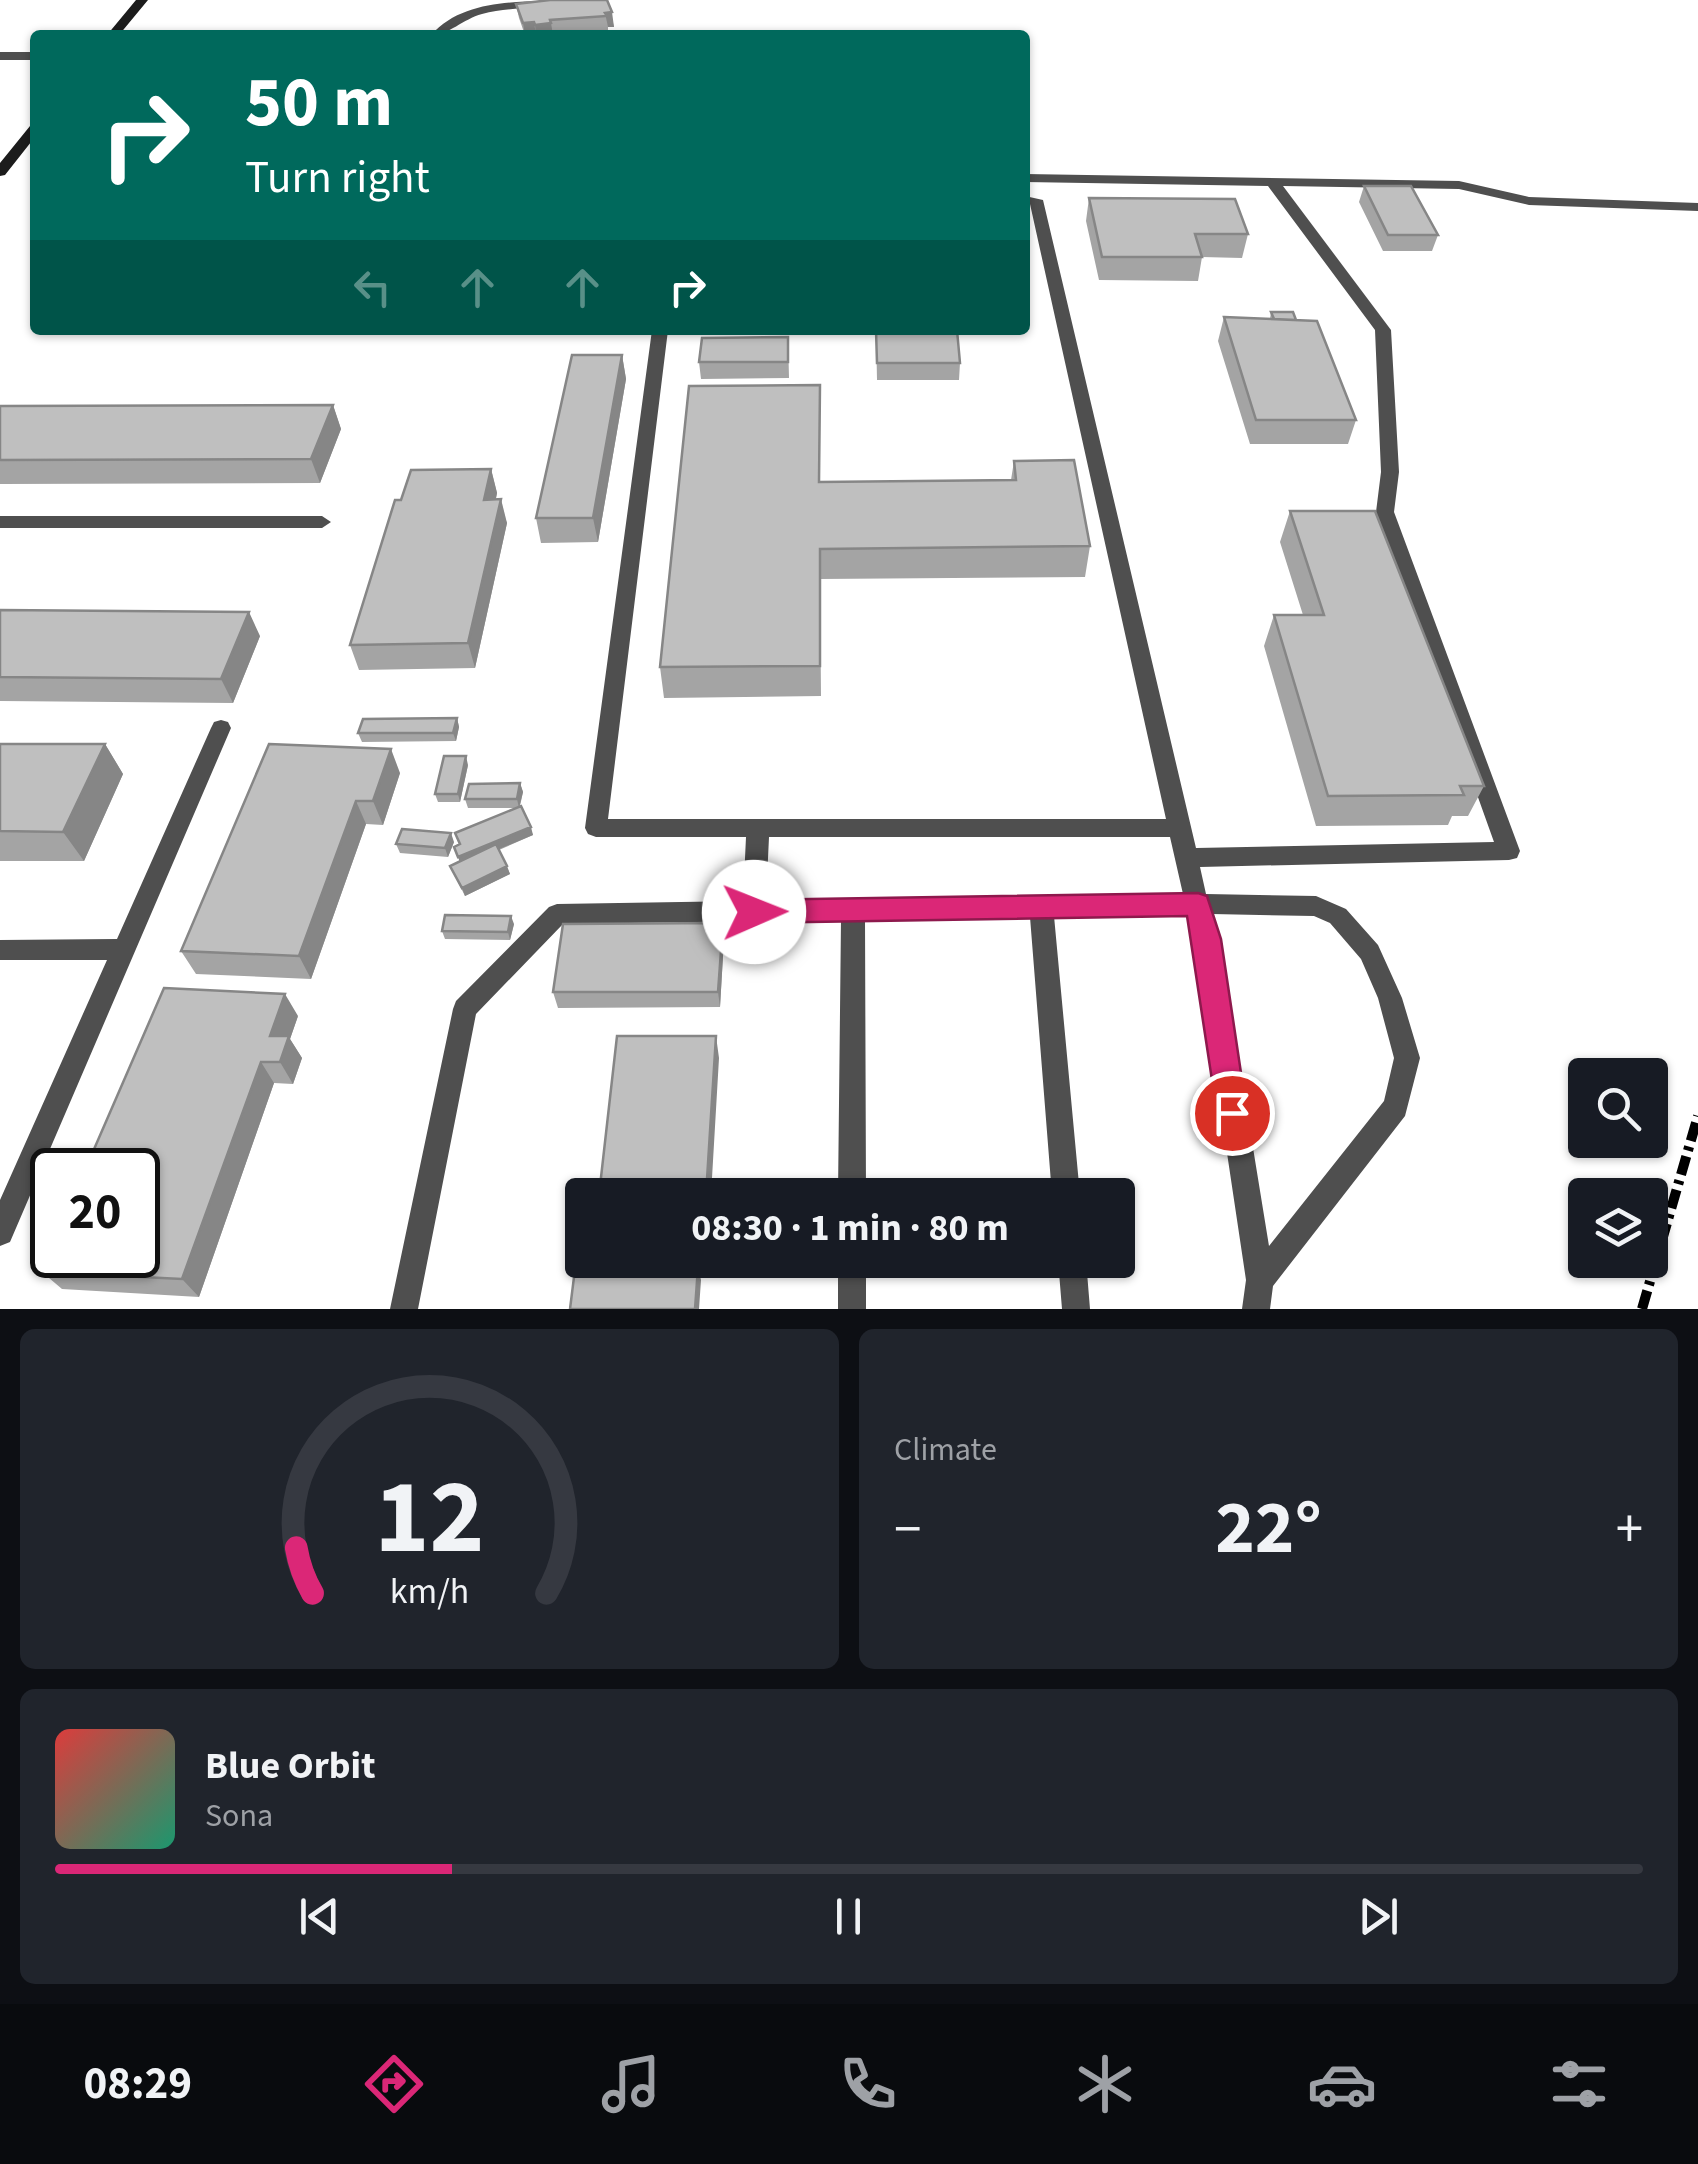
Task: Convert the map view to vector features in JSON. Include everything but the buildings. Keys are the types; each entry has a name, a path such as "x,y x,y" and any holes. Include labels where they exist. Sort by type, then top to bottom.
{"main road":[{"path":"117,30 142,0"},
{"path":"0,172 30,135"}],"street":[{"path":"441,30 470,14 505,6 553,3"},
{"path":"0,56 30,56"},
{"path":"1030,178 1459,185 1529,201 1698,207"},
{"path":"1187,858 1508,851 1386,512 1390,472 1383,330 1273,182"},
{"path":"1030,200 1207,939 1260,1280 1256,1309"},
{"path":"659,335 596,828 758,832 1180,828"},
{"path":"0,522 322,522"},
{"path":"0,1232 221,728"},
{"path":"754,912 758,832"},
{"path":"404,1309 465,1010 556,914 1198,904 1316,906 1338,916 1370,952 1390,998 1406,1058 1396,1107 1260,1280"},
{"path":"1040,907 1064,1178"},
{"path":"852,1178 853,910"},
{"path":"0,950 124,949"},
{"path":"852,1278 852,1309"},
{"path":"1073,1278 1076,1309"}],"railway":[{"path":"1642,1309 1698,1116"}],"route":[{"path":"754,912 1198,904 1207,939 1232,1113"}]}
